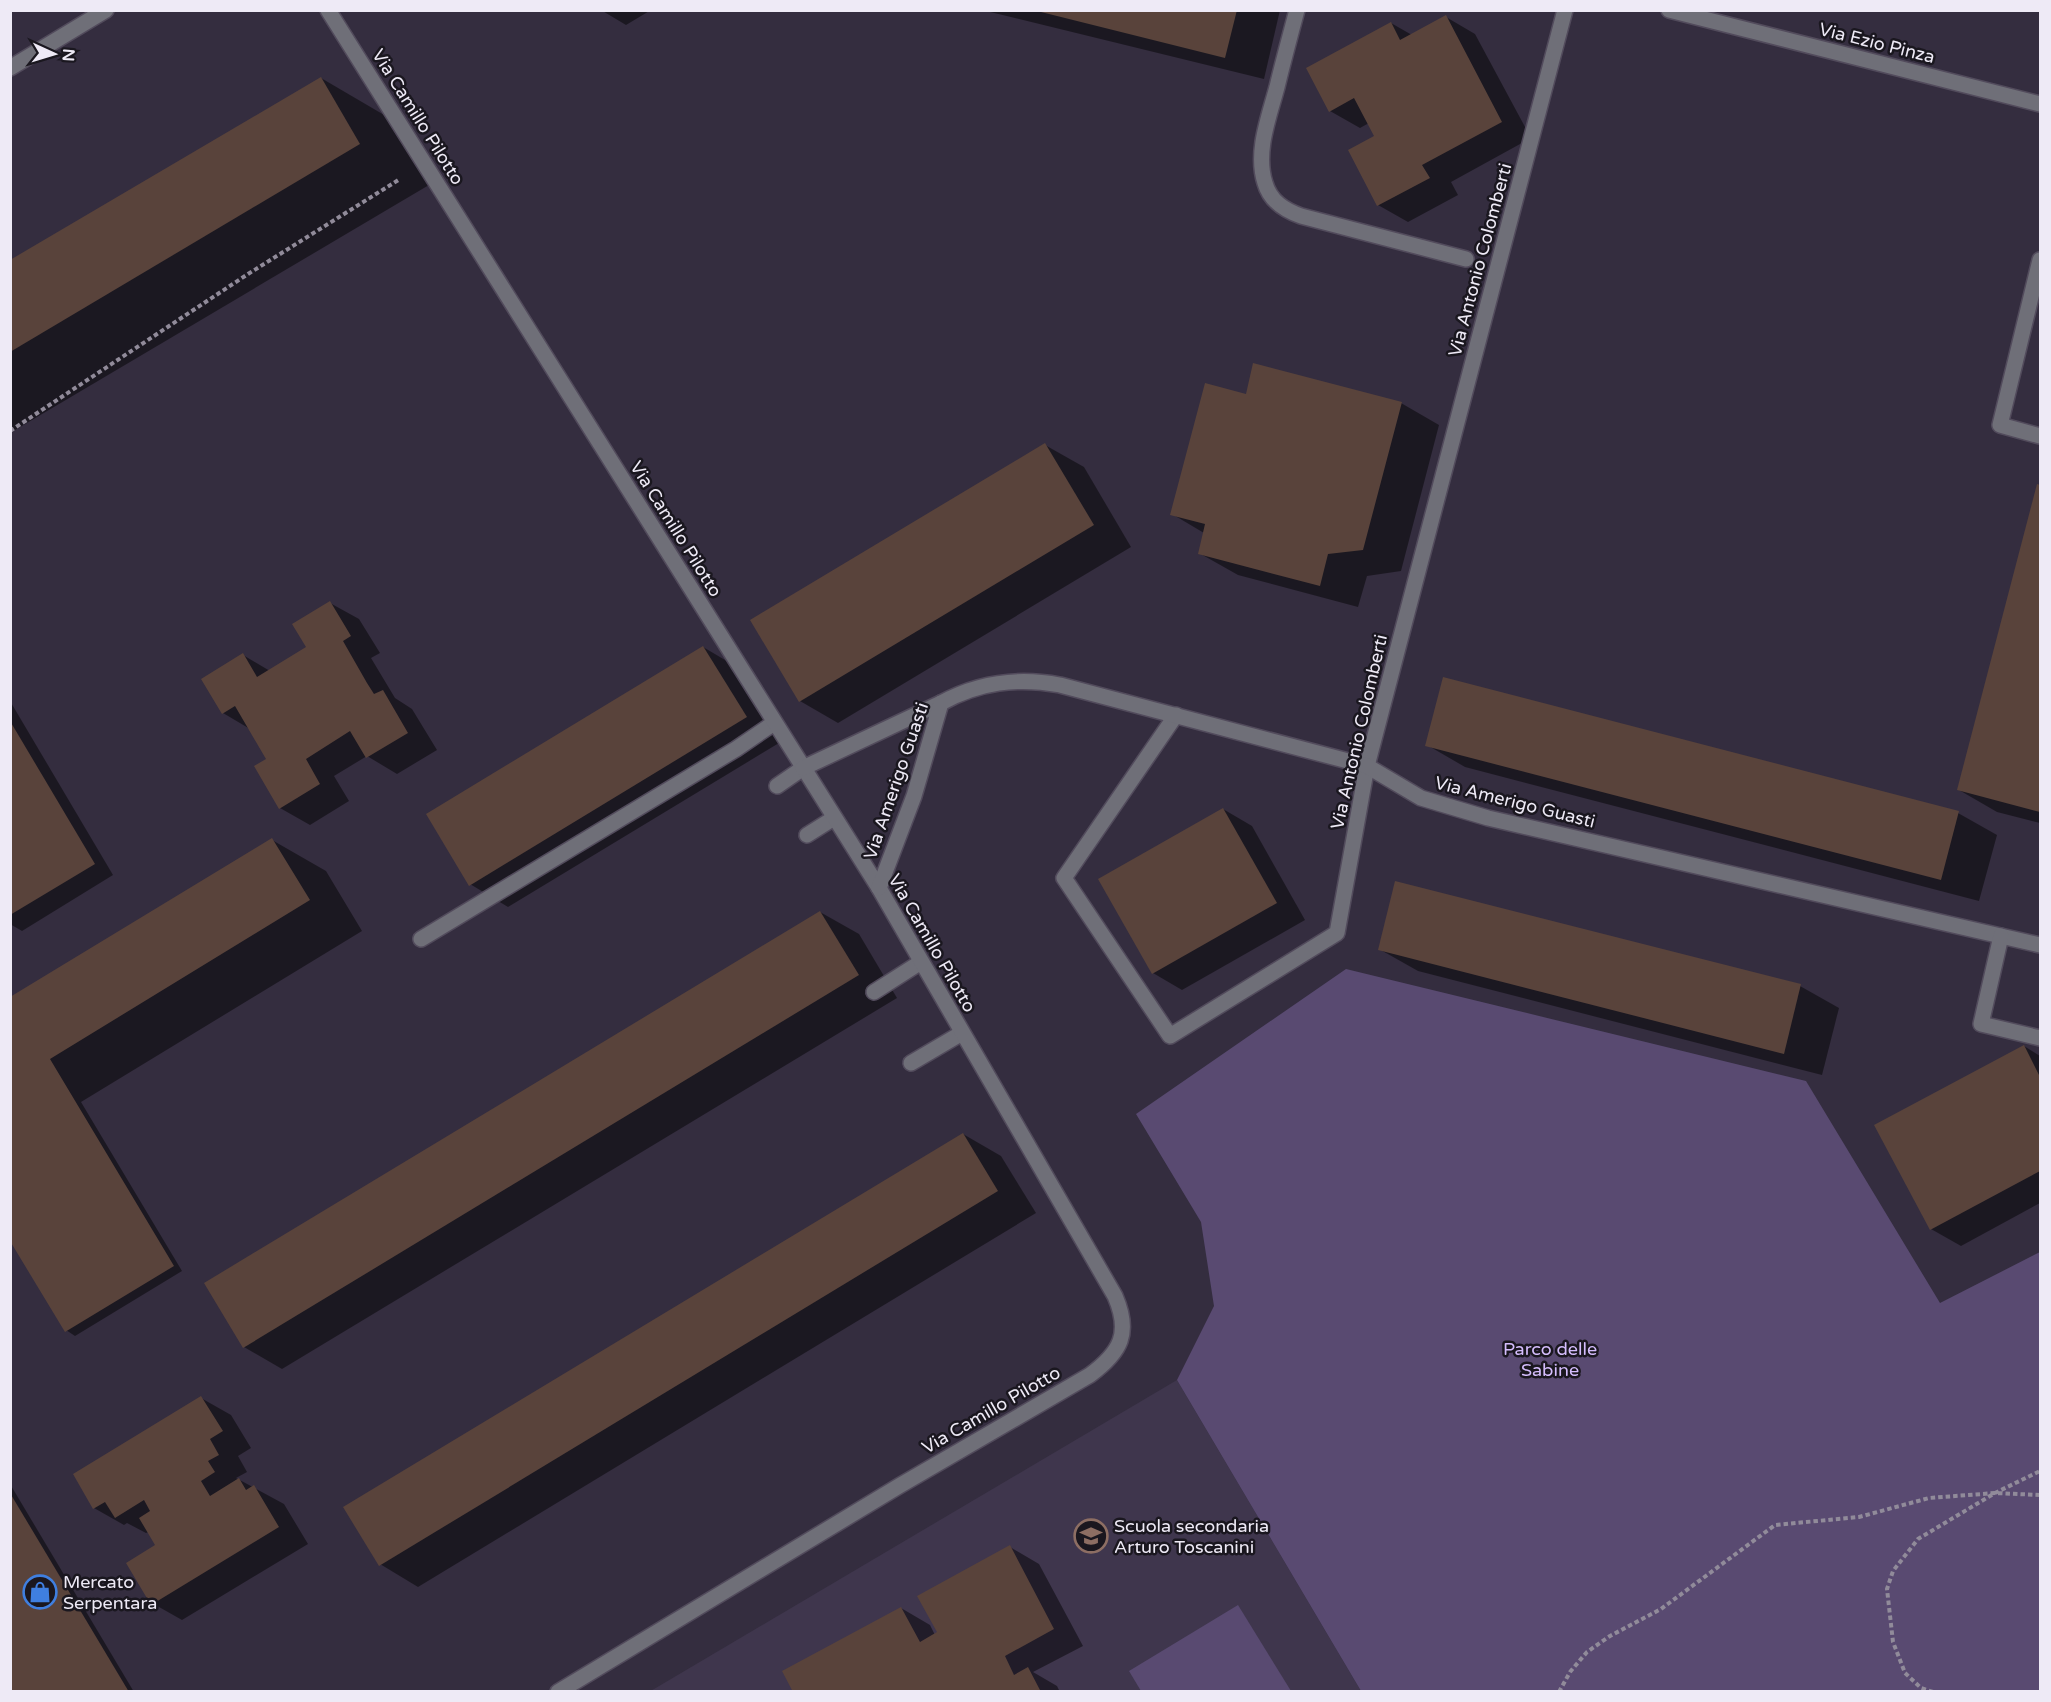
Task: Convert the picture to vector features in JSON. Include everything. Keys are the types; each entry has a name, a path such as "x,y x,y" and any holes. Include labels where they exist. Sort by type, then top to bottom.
{"street":[{"path":"10,68 106,10"},
{"name":"Via Camillo Pilotto","path":"328,10 879,888 1115,1296 1123,1323 1122,1339 1114,1355 1090,1375 899,1486 558,1692"},
{"path":"1297,10 1263,140 1262,172 1271,196 1280,206 1301,216 1466,259"},
{"name":"Via Antonio Colomberti","path":"1176,715 1064,878 1170,1036 1337,933 1367,766 1565,10"},
{"name":"Via Ezio Pinza","path":"1669,10 2040,104"},
{"path":"2040,260 2000,425 2040,436"},
{"name":"Via Amerigo Guasti","path":"879,888 914,796 941,703 984,685 1030,681 1060,685 1367,766 1421,798 1488,818 2040,945"},
{"path":"777,786 803,768 941,703"},
{"path":"421,939 726,755 774,723"},
{"path":"807,835 834,818"},
{"path":"2001,936 1981,1024 2040,1038"},
{"path":"874,992 921,962"},
{"path":"911,1063 962,1033"}],"path":[{"path":"10,431 248,274 424,164"},
{"path":"1933,1692 1921,1688 1905,1673 1893,1642 1887,1589 1893,1571 1918,1539 1995,1493 2040,1471"},
{"path":"1559,1692 1570,1672 1587,1652 1610,1636 1661,1610 1775,1525 1859,1516 1929,1497 1995,1493 2040,1495"}],"shaded area":[{"name":"Scuola secondaria Arturo Toscanini","path":"1177,1380 1361,1691 649,1692"}],"green space":[{"name":"Parco delle Sabine","path":"1346,969 1806,1081 1940,1303 2040,1252 2040,1691 1361,1691 1177,1380 1214,1306 1201,1222 1136,1114"},
{"path":"1238,1605 1291,1691 1141,1691 1129,1671"}],"building":[{"path":"1033,10 1237,10 1225,58"},
{"path":"1446,15 1502,122 1422,165 1430,178 1377,206 1348,150 1374,136 1354,98 1329,112 1306,68 1391,22 1400,40"},
{"path":"321,77 360,144 10,352 10,260"},
{"path":"1253,363 1402,402 1363,550 1328,554 1320,586 1198,554 1205,524 1170,515 1205,383 1246,394"},
{"path":"1045,443 1094,525 799,702 750,620"},
{"path":"2037,484 2040,485 2040,812 1957,790"},
{"path":"330,601 351,636 343,641 367,683 374,694 383,690 408,733 366,758 350,731 306,759 320,784 279,809 254,766 266,759 235,706 222,714 201,679 243,653 257,677 306,647 292,624"},
{"path":"703,646 747,717 469,886 426,814"},
{"path":"1443,677 1959,811 1941,880 1425,746"},
{"path":"10,721 95,864 10,915"},
{"path":"1223,808 1277,903 1152,974 1098,879"},
{"path":"272,838 310,900 50,1059 174,1266 65,1332 10,1241 10,997"},
{"path":"1395,881 1801,984 1784,1054 1378,950"},
{"path":"820,911 859,975 243,1348 204,1283"},
{"path":"2024,1045 2040,1077 2040,1171 1930,1230 1874,1125"},
{"path":"963,1133 998,1191 379,1566 343,1507"},
{"path":"201,1396 223,1431 210,1439 219,1455 208,1461 215,1472 201,1481 210,1496 239,1478 246,1490 254,1485 279,1527 151,1605 126,1563 155,1545 139,1518 150,1511 144,1500 115,1518 105,1502 93,1509 73,1474"},
{"name":"Mercato Serpentara","path":"10,1493 129,1692 10,1692"},
{"path":"1010,1545 1054,1629 1005,1656 1014,1675 1028,1667 1041,1692 793,1692 782,1671 901,1607 920,1642 937,1632 917,1596"}],"place":[{"name":"Scuola secondaria Arturo Toscanini","path":"1091,1536"},
{"name":"Mercato Serpentara","path":"40,1592"}]}
